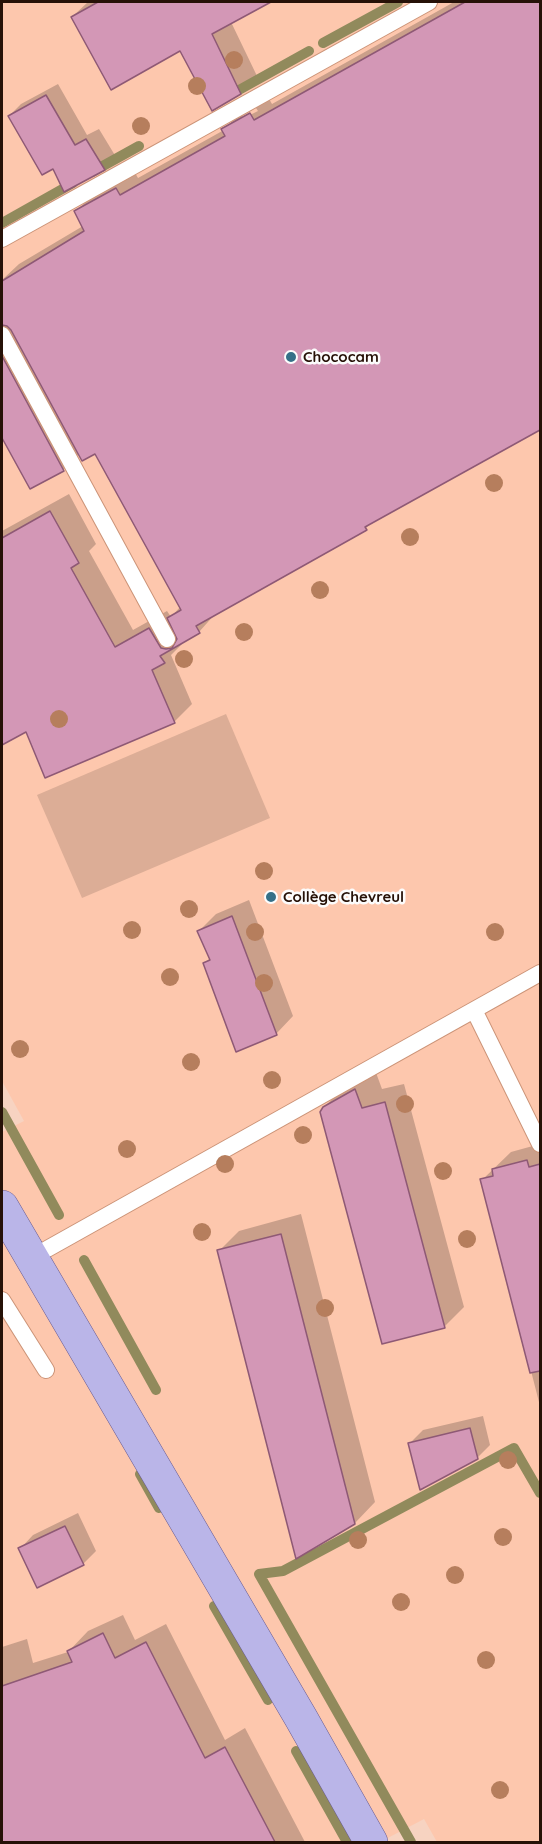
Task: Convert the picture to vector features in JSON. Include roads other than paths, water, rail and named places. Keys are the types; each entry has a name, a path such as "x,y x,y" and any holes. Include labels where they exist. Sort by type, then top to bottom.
{"main road":[{"path":"2,1207 296,1708 371,1842"}],"lane":[{"path":"2,240 429,2"},
{"path":"2,335 167,639"},
{"path":"31,1258 540,972"},
{"path":"474,1010 540,1144"},
{"path":"2,1299 46,1371"}],"waterway":[{"path":"323,43 398,2"},
{"path":"239,90 309,51"},
{"path":"92,172 139,146"},
{"path":"2,223 73,183"},
{"path":"2,1112 59,1215"},
{"path":"84,1260 156,1390"},
{"path":"411,1842 259,1574 283,1571 514,1448 540,1493"},
{"path":"140,1474 159,1508"},
{"path":"214,1606 268,1700"},
{"path":"296,1751 347,1842"}],"place":[{"name":"Chococam","path":"291,357"},
{"name":"Collège Chevreul","path":"271,897"}]}
